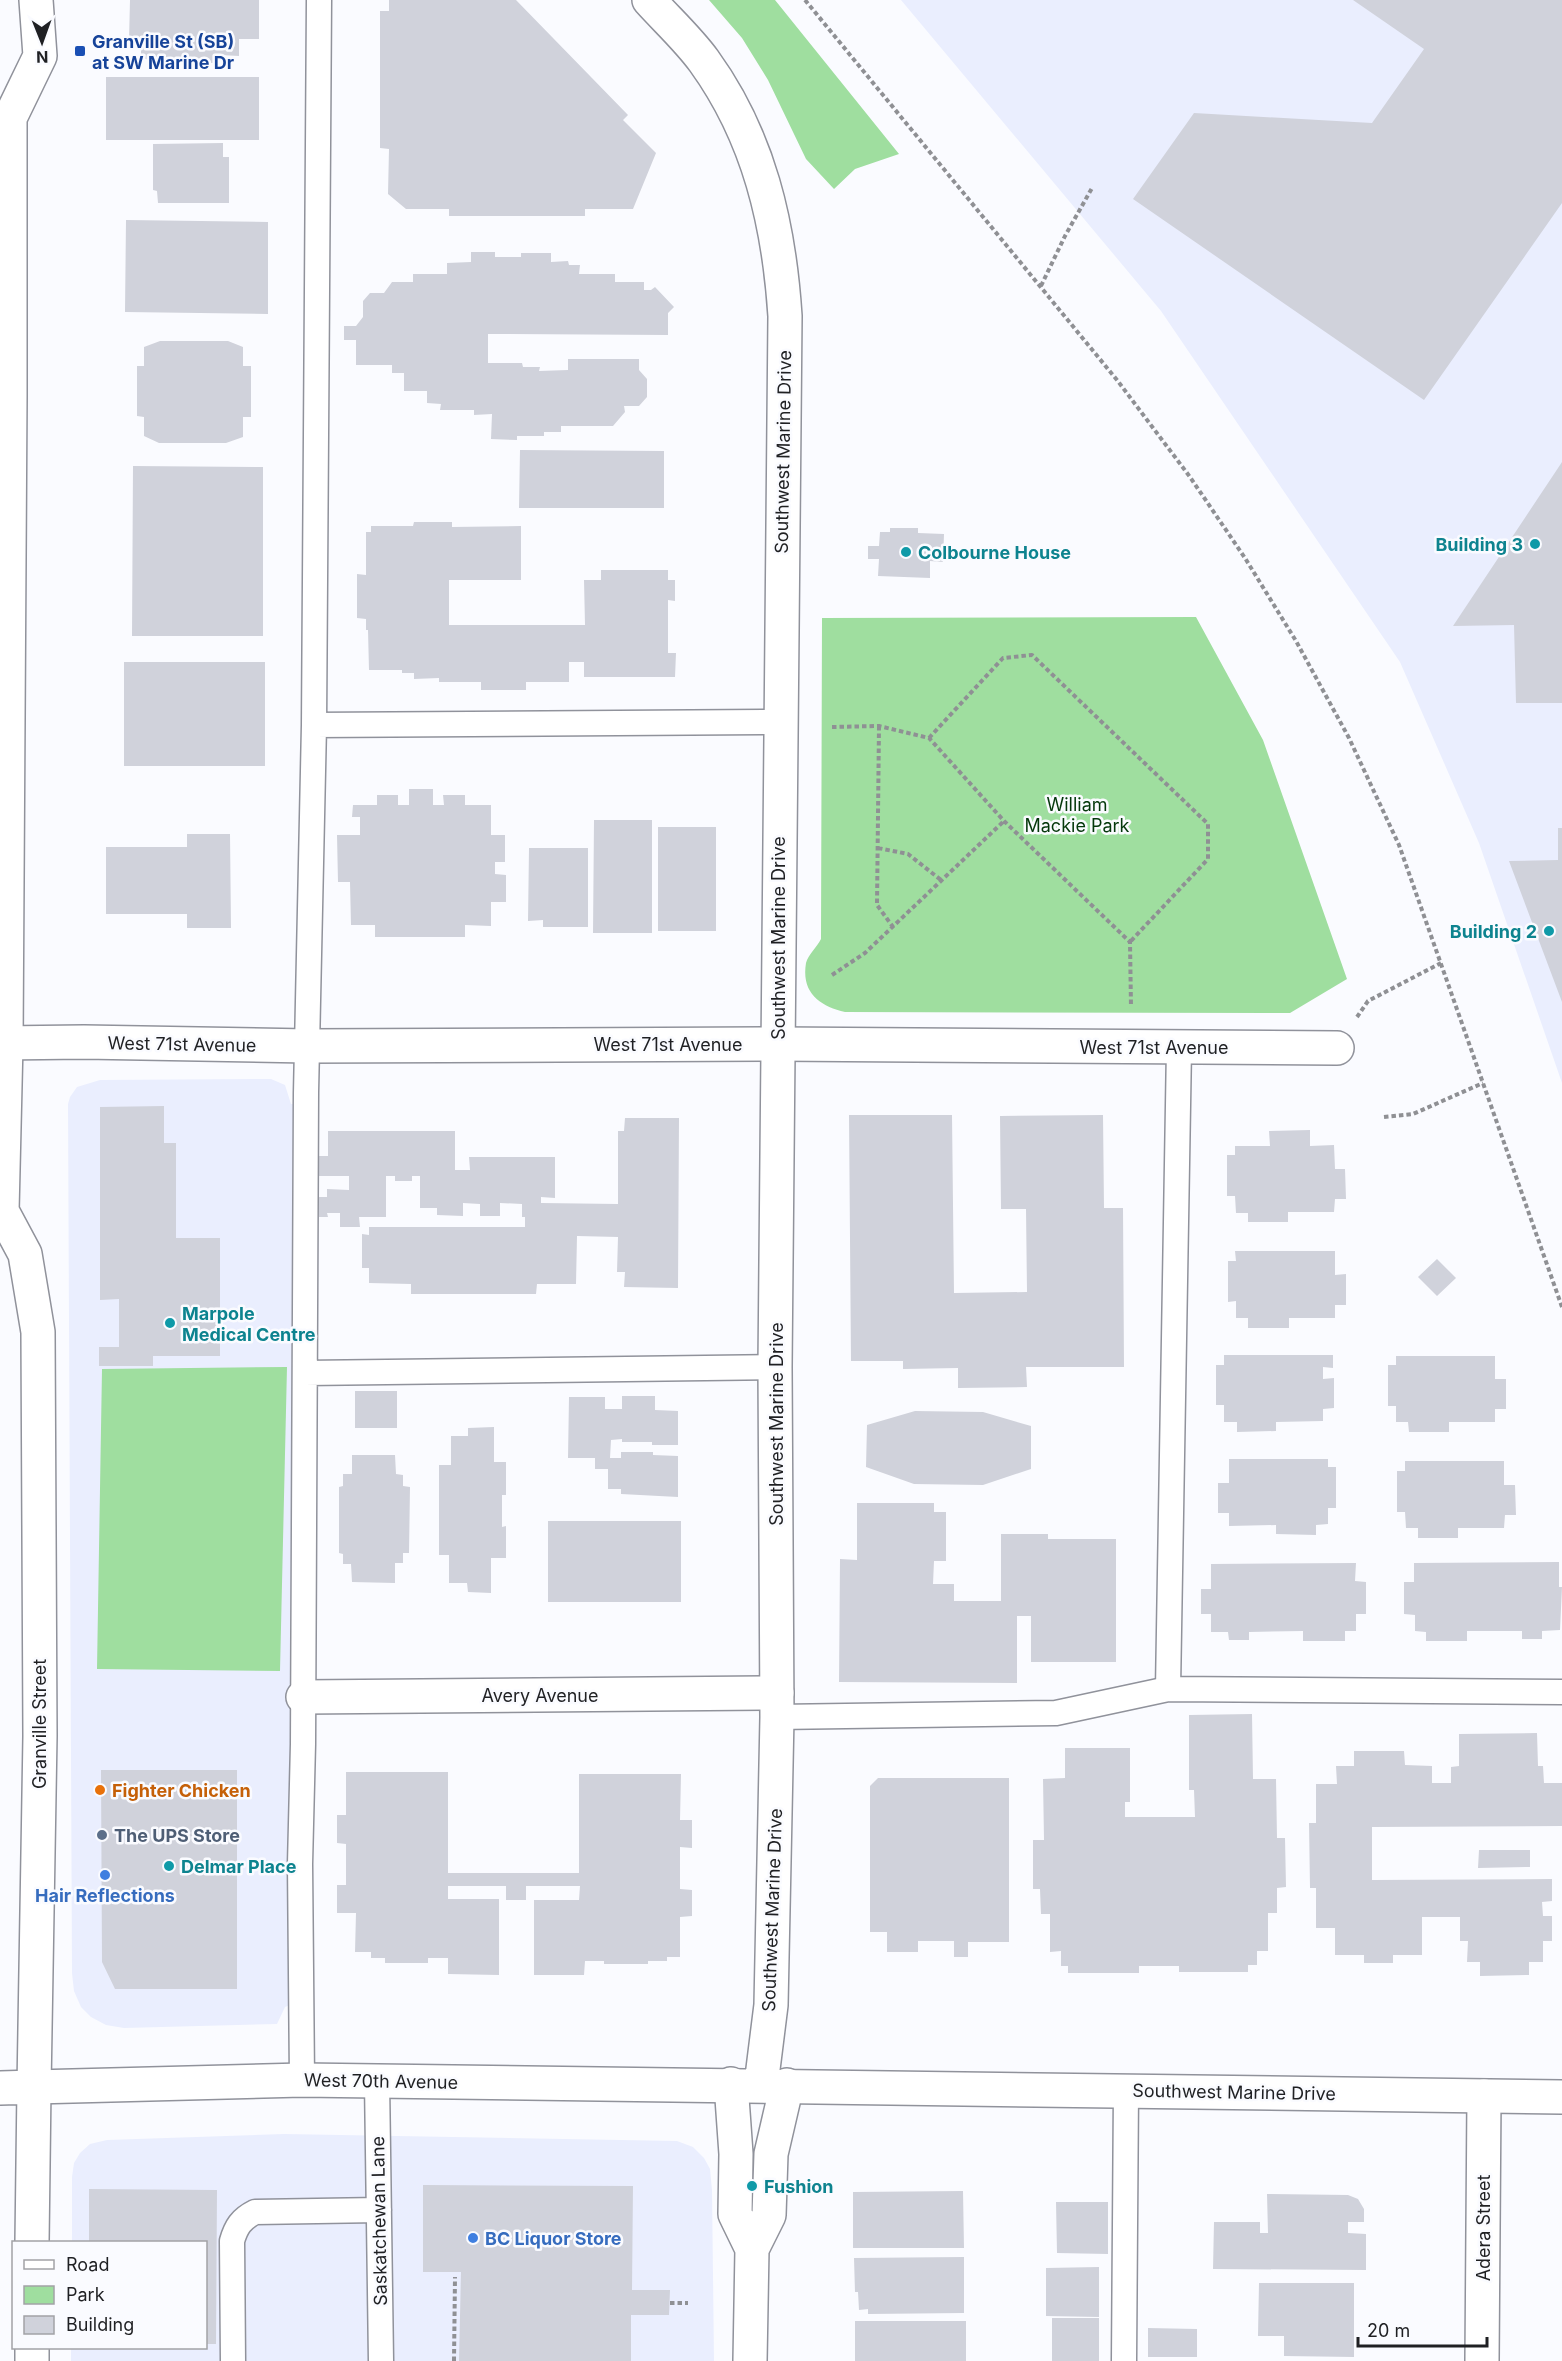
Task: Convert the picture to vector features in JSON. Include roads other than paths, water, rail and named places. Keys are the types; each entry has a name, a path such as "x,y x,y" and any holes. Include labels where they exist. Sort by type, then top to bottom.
{"main road":[{"name":"Granville Street","path":"32,2241 40,1736 38,1332 25,1254 1,1213 10,396 5,109 40,56 36,0"},
{"name":"Southwest Marine Drive","path":"649,0 703,60 731,103 745,130 761,170 777,237 785,316 775,1367 777,1705 771,2005 760,2085 1562,2097"},
{"name":"West 71st Avenue","path":"3,1043 308,1046 777,1044 1337,1048"},
{"name":"Avery Avenue","path":"303,1697 777,1705"},
{"name":"West 70th Avenue","path":"0,2088 302,2080 760,2085"},
{"path":"752,2249 735,2214 736,2154 760,2085"},
{"path":"750,2361 752,2249 769,2215 771,2154 760,2085"},
{"name":"Adera Street","path":"1482,2361 1484,2096"}],"lane":[{"path":"302,2080 300,1864 308,1046 314,725 319,0"},
{"path":"314,725 780,722"},
{"path":"1168,1689 1179,1047"},
{"path":"305,1373 775,1367"},
{"path":"777,1705 1056,1713 1168,1689 1562,1692"},
{"name":"Saskatchewan Lane","path":"377,2081 381,2361"},
{"path":"1124,2361 1126,2090"},
{"path":"233,2361 232,2241 236,2228 245,2217 255,2212 379,2210"}],"place":[{"name":"Granville St (SB) at SW Marine Dr","path":"80,51"},
{"name":"Building 3","path":"1535,544"},
{"name":"Colbourne House","path":"906,552"},
{"name":"Building 2","path":"1549,931"},
{"name":"Marpole Medical Centre","path":"170,1323"},
{"name":"Fighter Chicken","path":"100,1790"},
{"name":"The UPS Store","path":"102,1835"},
{"name":"Delmar Place","path":"169,1866"},
{"name":"Hair Reflections","path":"105,1875"},
{"name":"Fushion","path":"752,2186"},
{"name":"BC Liquor Store","path":"473,2238"}],"park label":[{"name":"William Mackie Park","path":"1077,814"}]}
